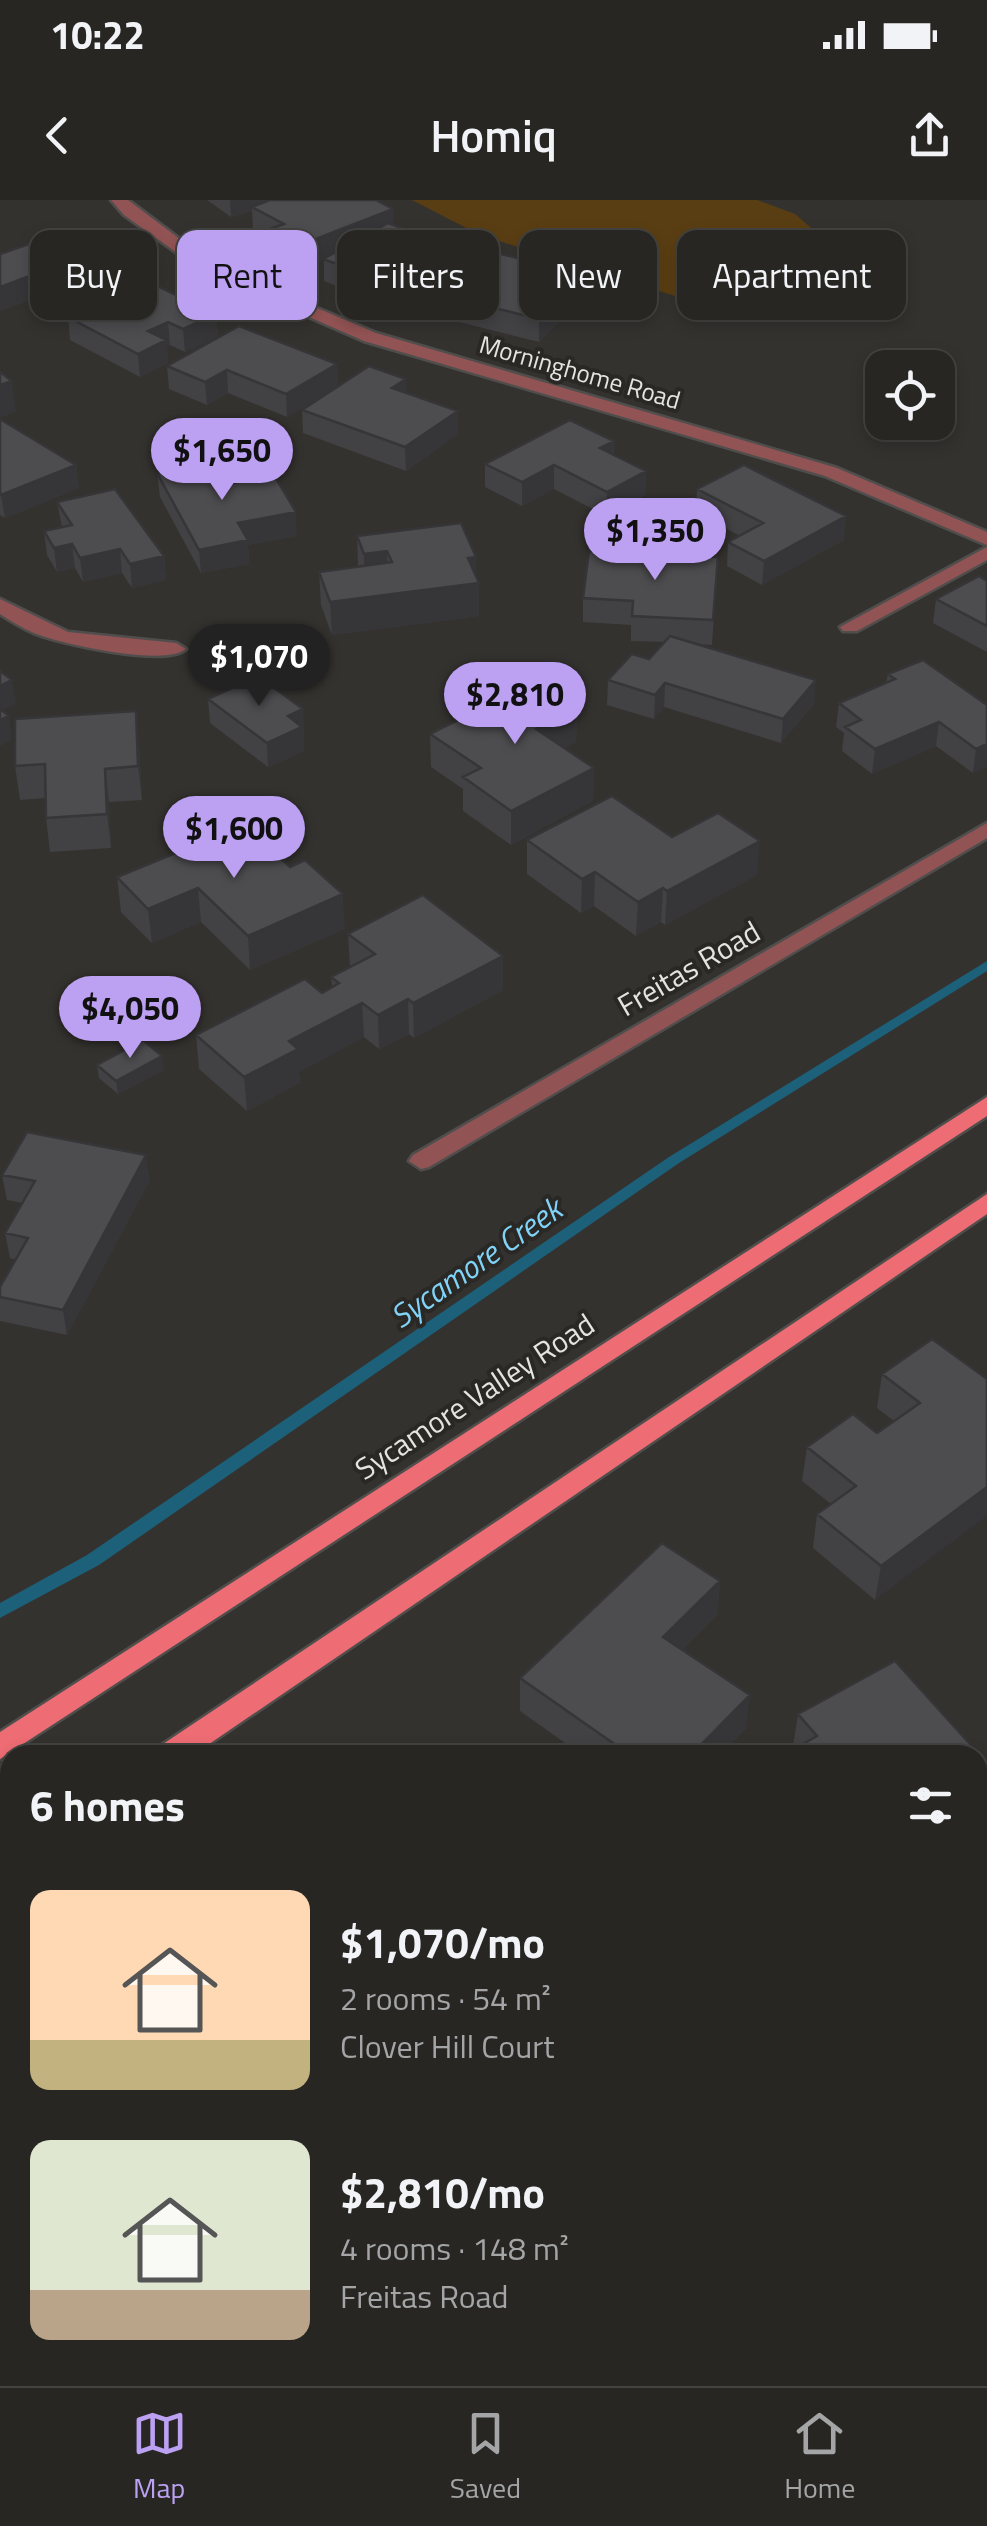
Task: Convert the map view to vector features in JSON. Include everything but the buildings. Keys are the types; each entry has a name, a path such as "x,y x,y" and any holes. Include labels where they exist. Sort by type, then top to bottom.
{"main road":[{"name":"Sycamore Valley Road","path":"3,1745 987,1105"},
{"path":"185,1745 987,1202"}],"street":[{"name":"Morninghome Road","path":"120,200 130,212 207,268 370,337 831,472 987,539"},
{"path":"850,628 987,553"},
{"path":"0,604 15,616 83,645 176,649"},
{"name":"Freitas Road","path":"421,1161 987,829"}],"shaded area":[{"path":"412,200 757,200 795,214 814,230 677,230 677,297 657,290 657,230 519,230 519,247 499,241 499,230 470,230"}],"waterway":[{"name":"Sycamore Creek","path":"0,1611 93,1560 674,1160 987,965"}]}
